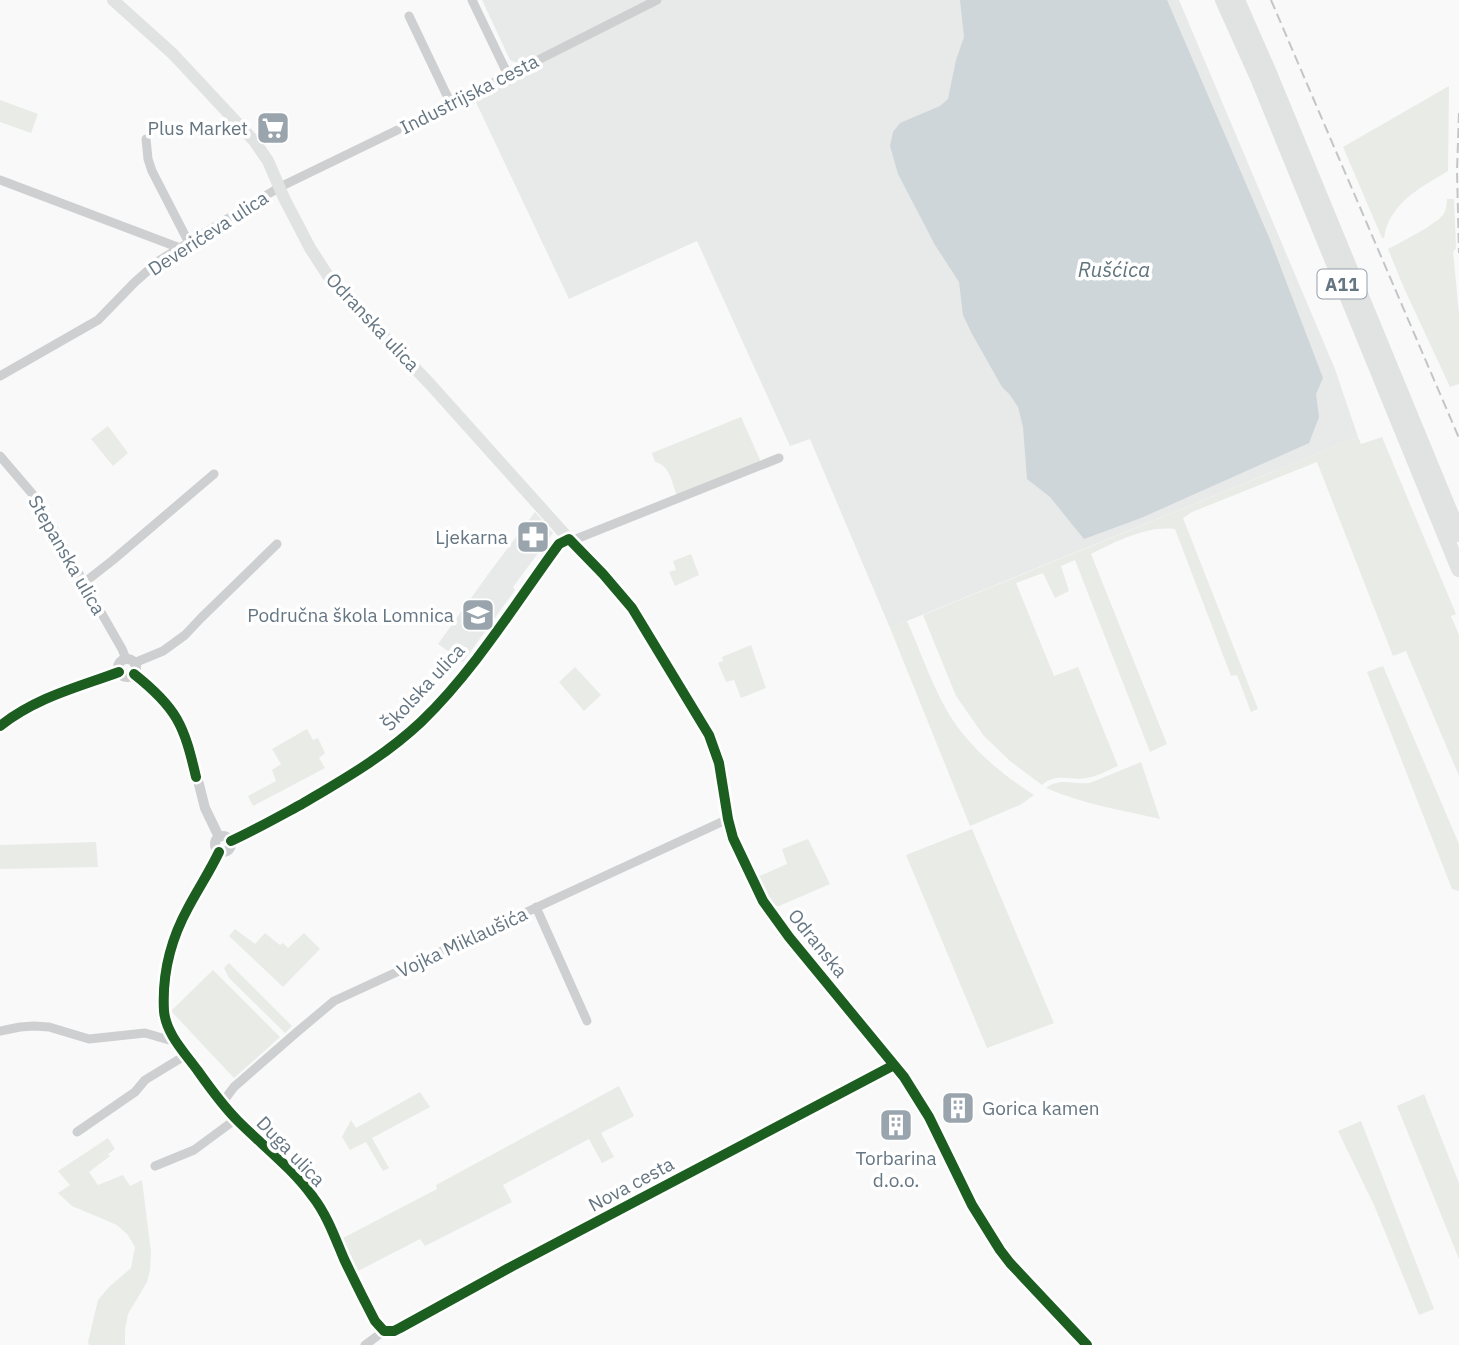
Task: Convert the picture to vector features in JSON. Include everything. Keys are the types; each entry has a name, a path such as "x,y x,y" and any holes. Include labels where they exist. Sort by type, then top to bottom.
{"highway":[{"name":"A11","path":"1223,0 1258,78 1459,569"},
{"name":"A11","path":"1237,0 1459,534"}],"main road":[{"name":"Odranska ulica","path":"113,0 173,54 265,155 310,248 340,291 430,384 570,540"}],"street":[{"path":"472,0 508,75"},
{"name":"Industrijska cesta","path":"280,187 657,0"},
{"path":"410,16 451,104"},
{"path":"146,139 152,171 184,245"},
{"path":"0,180 184,245"},
{"name":"Deverićeva ulica","path":"0,376 98,320 148,270 280,187"},
{"name":"Stepanska ulica","path":"0,456 35,497 131,665"},
{"path":"570,540 779,458"},
{"path":"85,582 214,474"},
{"name":"Odranska","path":"570,540 603,573 632,608 706,729 719,763 728,819 739,853 769,910 894,1065 921,1103 972,1205 1000,1250 1087,1345"},
{"name":"Školska ulica","path":"177,1042 166,1022 164,1007 171,949 187,908 219,852 228,851 231,847 225,839 252,831 356,773 406,735 457,682 559,544 570,540"},
{"path":"0,726 49,696 119,672 123,677 127,677 131,665 163,651 185,635 277,544"},
{"path":"131,665 177,718 189,745 205,808 225,839"},
{"name":"Vojka Miklaušića","path":"222,1103 234,1087 334,1001 728,819"},
{"path":"536,907 587,1021"},
{"path":"0,1031 34,1026 49,1027 89,1039 145,1033 177,1042"},
{"name":"Duga ulica","path":"177,1042 236,1119 285,1165 315,1199 374,1321 384,1331"},
{"path":"77,1132 137,1090 145,1080 186,1055"},
{"name":"Nova cesta","path":"365,1345 384,1331 400,1328 894,1065"},
{"path":"211,1088 224,1090 234,1087"},
{"path":"155,1166 194,1150 236,1119"}],"shaded area":[{"path":"482,0 1179,0 1335,369 1358,437 890,628 810,439 790,446 697,241 569,299 473,96 522,73 517,63 510,60"},
{"path":"1449,86 1448,171 1417,190 1399,206 1382,238 1343,147"},
{"path":"0,100 38,114 31,133 0,122"},
{"path":"1447,199 1454,199 1456,248 1453,252 1459,314 1459,384 1450,387 1388,249 1439,219 1445,212"},
{"path":"741,417 761,462 677,496 667,471 655,462 652,453"},
{"path":"108,426 128,453 113,466 91,439"},
{"path":"1358,437 1361,444 1382,437 1456,614 1451,616 1459,635 1459,776 1406,651 1393,656 1317,462 1183,518 1258,709 1251,712 1237,675 1231,676 1175,529 1153,530 1111,544 1091,554 1167,744 1150,752 1075,560 1061,566 1069,591 1055,598 1043,573 1016,583 1054,676 1078,667 1118,766 1090,777 1058,778 1042,785 1010,761 984,736 956,696 923,615"},
{"path":"535,512 553,533 463,662 438,644"},
{"path":"691,554 699,575 675,586 669,572 676,570 673,561"},
{"path":"907,621 938,694 954,722 987,760 1034,795 1020,805 970,826 890,628"},
{"path":"751,645 766,688 741,698 734,680 726,682 718,663 723,661 722,657"},
{"path":"1383,666 1459,844 1459,891 1452,889 1367,672"},
{"path":"575,667 601,695 584,711 559,682"},
{"path":"307,729 313,740 318,738 325,753 319,758 325,768 253,806 248,796 276,781 272,770 281,764 272,749"},
{"path":"1141,762 1160,819 1088,802 1046,788 1062,782 1090,783"},
{"path":"972,829 1054,1023 987,1048 906,855"},
{"path":"808,839 830,884 779,906 770,904 755,878 787,864 782,849"},
{"path":"96,842 98,867 0,869 0,845"},
{"path":"235,929 255,944 265,933 288,948 304,933 320,949 283,987 229,936"},
{"path":"229,963 292,1026 285,1033 229,978 224,968"},
{"path":"213,970 280,1037 234,1078 171,1011"},
{"path":"619,1086 634,1116 601,1133 614,1157 602,1163 589,1139 503,1185 512,1202 425,1246 420,1239 358,1271 343,1238 437,1189 436,1185"},
{"path":"420,1092 430,1107 372,1138 389,1168 383,1171 366,1142 350,1150 342,1137 351,1120 356,1128"},
{"path":"1424,1094 1459,1183 1459,1259 1397,1106"},
{"path":"1361,1121 1434,1309 1419,1315 1374,1205 1338,1131"},
{"path":"108,1138 115,1149 89,1172 98,1185 123,1175 130,1186 142,1180 151,1252 150,1270 147,1282 128,1314 125,1345 89,1345 98,1300 131,1268 135,1247 128,1235 117,1225 72,1206 58,1193 70,1185 58,1171"}],"water":[{"name":"Rušćica","path":"960,0 1167,0 1271,242 1323,378 1316,394 1319,417 1309,443 1141,518 1084,539 1050,497 1027,479 1023,427 1018,407 1002,387 971,332 963,315 959,282 935,245 898,174 890,146 893,132 900,123 940,106 948,99 964,37"}],"railway":[{"path":"1271,0 1459,438"},
{"path":"1459,113 1459,253"}],"cycle path":[{"path":"231,841 349,776 393,746 421,722 477,659 559,544 569,539 632,608 709,735 719,763 733,838 763,901 789,937 904,1077 929,1117 972,1205 1000,1250 1087,1345"},
{"path":"0,726 43,700 119,672"},
{"path":"134,674 160,697 177,719 196,777"},
{"path":"219,852 182,920 172,945 165,984 164,1011 168,1028 222,1103 296,1176 318,1204 375,1321 384,1331 400,1328 894,1065"}],"place":[{"name":"Plus Market","path":"273,128"},
{"name":"Ljekarna","path":"533,537"},
{"name":"Područna škola Lomnica","path":"478,615"},
{"name":"Gorica kamen","path":"958,1108"},
{"name":"Torbarina d.o.o.","path":"896,1125"}]}
